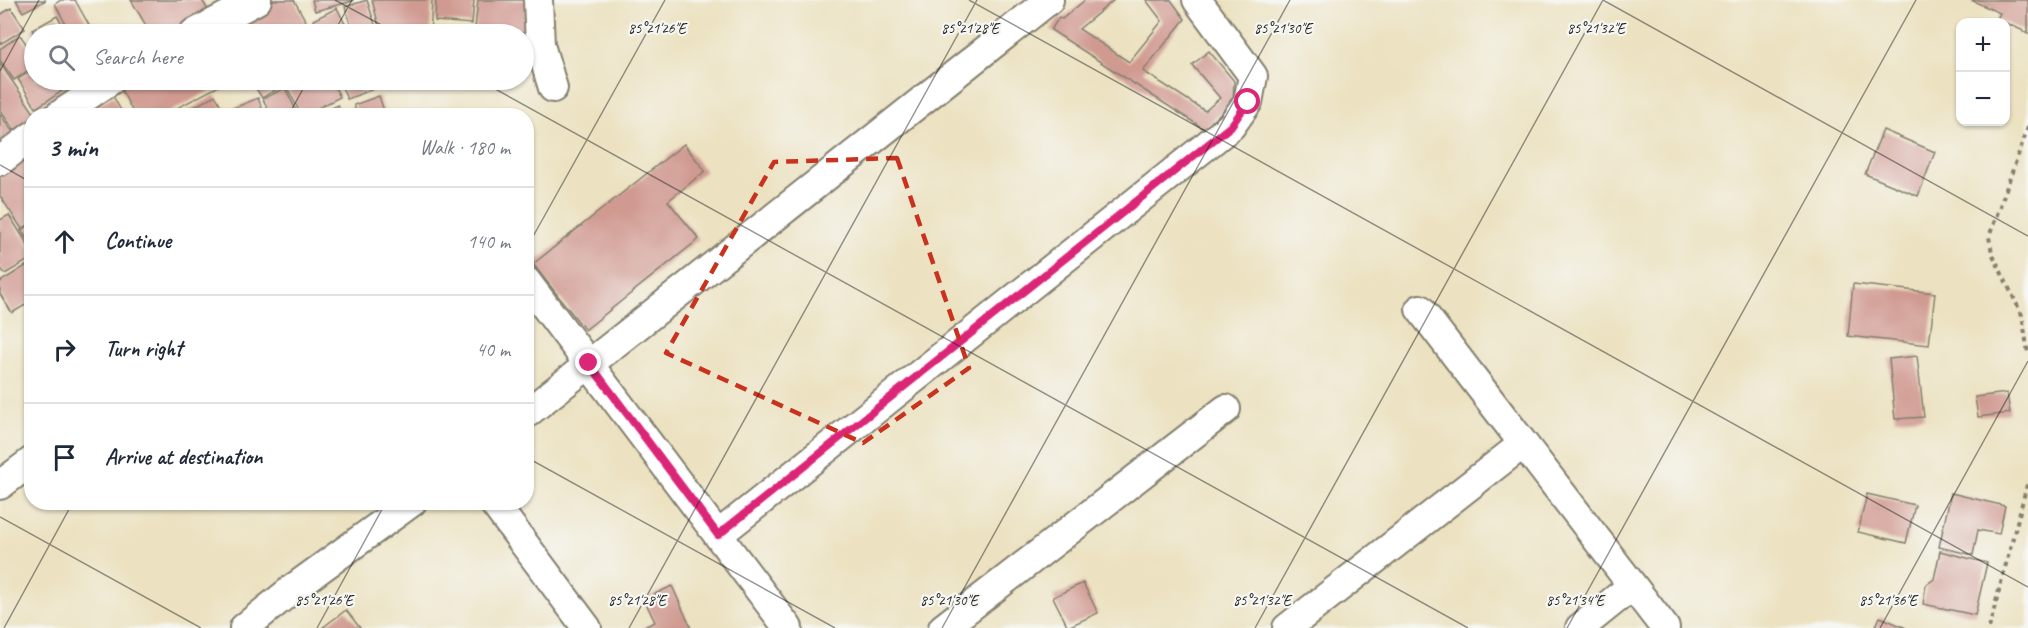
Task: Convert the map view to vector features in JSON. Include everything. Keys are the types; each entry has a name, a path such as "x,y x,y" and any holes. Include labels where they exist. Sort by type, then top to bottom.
{"street":[{"path":"212,24 257,0"},
{"path":"538,0 540,45 553,88"},
{"path":"534,408 1049,0"},
{"path":"718,535 1231,126 1248,102 1253,76 1197,0"},
{"path":"70,108 96,90"},
{"path":"0,160 24,142"},
{"path":"534,291 788,628"},
{"path":"1420,309 1665,628"},
{"path":"943,628 1226,409"},
{"path":"1287,628 1523,444"},
{"path":"0,485 24,467"},
{"path":"244,628 295,587 401,510"},
{"path":"499,510 587,628"},
{"path":"1580,628 1632,586"}],"path":[{"path":"2028,127 1989,237 1992,253 2022,315 2028,353"},
{"path":"1989,628 2028,481"}],"highlighted area":[{"path":"897,158 969,368 863,443 666,353 774,162"}],"building":[{"path":"16,0 46,0 23,12"},
{"path":"61,0 75,0 88,24 66,24 55,4"},
{"path":"131,0 202,0 211,15 195,24 145,24"},
{"path":"274,0 294,0 307,24 249,24 244,16"},
{"path":"312,0 353,0 353,1 315,11"},
{"path":"367,0 375,24 351,24 345,7"},
{"path":"372,0 432,0 431,24 378,24"},
{"path":"436,0 474,0 472,24 435,21"},
{"path":"478,0 535,0 532,24 475,24"},
{"path":"1085,0 1114,0 1079,29 1129,62 1162,21 1146,0 1171,0 1185,19 1143,71 1205,111 1220,98 1192,65 1209,51 1234,81 1233,101 1204,129 1051,30 1059,17 1062,19"},
{"path":"1971,0 2028,0 2028,33 2010,25 2010,18 1998,18 2000,13"},
{"path":"11,8 24,30 0,44 0,15"},
{"path":"337,8 345,24 315,24 313,20"},
{"path":"57,16 62,24 43,24"},
{"path":"20,35 24,41 24,73 14,80 0,60 0,49"},
{"path":"0,63 31,108 24,108 24,123 14,130 0,110"},
{"path":"24,75 24,89 18,79"},
{"path":"25,90 60,90 61,92 36,108"},
{"path":"122,90 211,90 177,108 131,108"},
{"path":"257,90 275,90 262,98"},
{"path":"281,90 286,90 295,108 267,108 263,99"},
{"path":"288,90 336,90 340,97 318,108 298,108"},
{"path":"343,90 371,90 347,99"},
{"path":"215,95 222,108 192,108"},
{"path":"113,96 120,108 93,108"},
{"path":"379,96 383,108 355,108 354,105"},
{"path":"258,98 262,108 234,108"},
{"path":"0,114 15,135 0,145"},
{"path":"1883,130 1935,152 1918,196 1865,174"},
{"path":"684,144 705,171 668,201 699,239 585,330 534,263"},
{"path":"24,150 24,228 22,229 0,196 0,166"},
{"path":"9,215 24,238 24,263 5,274 0,267 0,220"},
{"path":"24,267 24,306 12,313 0,294 0,282"},
{"path":"1853,284 1935,293 1929,345 1848,336"},
{"path":"1917,356 1924,417 1895,419 1889,359"},
{"path":"2007,393 2010,413 1978,417 1975,397"},
{"path":"1951,493 2005,506 1999,534 1978,530 1973,555 1939,547"},
{"path":"1867,494 1915,505 1906,543 1858,532"},
{"path":"1940,551 1987,563 1975,615 1923,604 1926,585 1934,579"},
{"path":"1083,583 1098,613 1068,627 1053,597"},
{"path":"672,586 691,628 642,628 655,622 644,599"},
{"path":"346,610 360,628 322,628"},
{"path":"1880,617 1906,628 1875,628"}],"route":[{"path":"589,363 718,535 1231,126 1248,102"}]}
